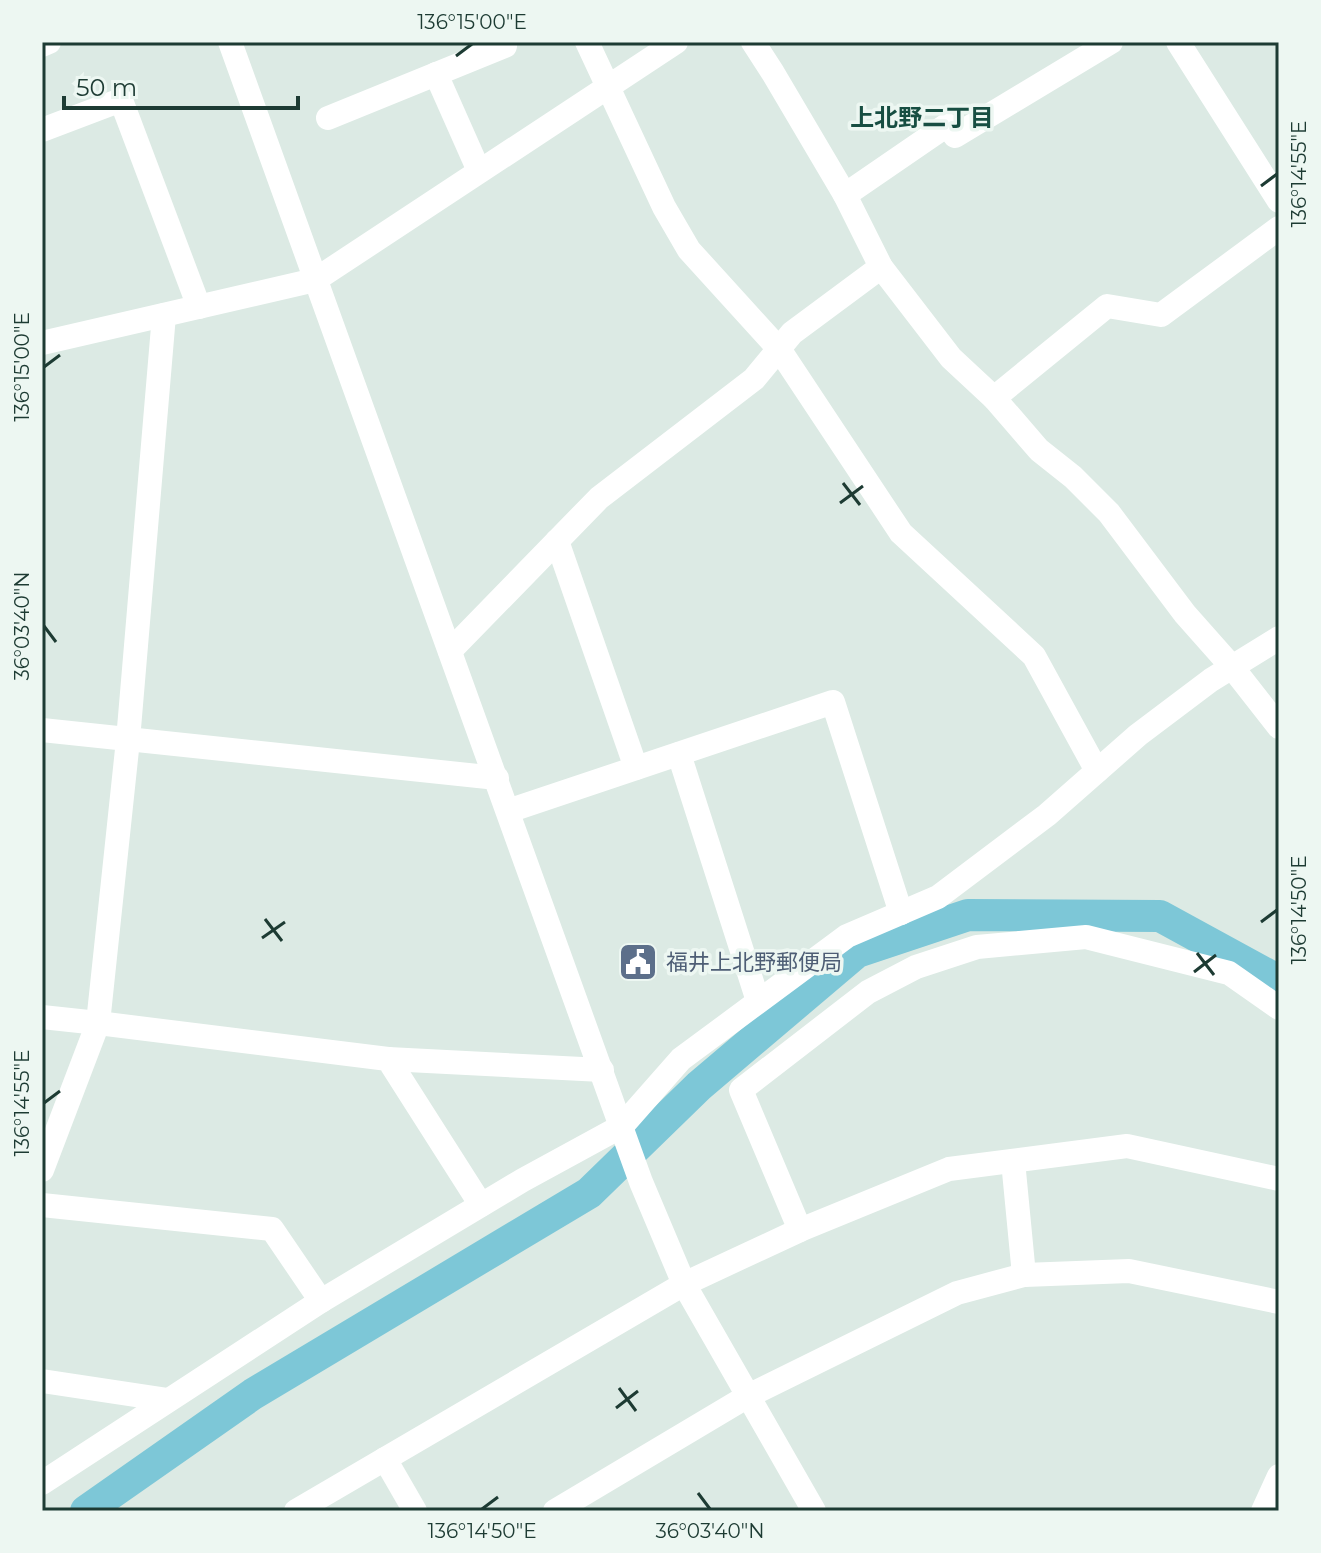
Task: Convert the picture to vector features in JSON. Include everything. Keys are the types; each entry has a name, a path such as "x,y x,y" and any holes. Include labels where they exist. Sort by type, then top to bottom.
{"street":[{"path":"42,45 49,42"},
{"path":"230,42 641,1182 684,1284 814,1511"},
{"path":"587,42 664,207 689,250 779,349 901,533 1034,656 1097,771"},
{"path":"42,343 315,280 676,42"},
{"path":"753,42 845,195 881,267 951,358 994,398 1039,450 1073,477 1109,513 1185,614 1279,727"},
{"path":"845,195 947,125 955,136 1111,42"},
{"path":"1178,42 1279,201"},
{"path":"328,118 505,46"},
{"path":"436,74 479,171"},
{"path":"42,130 121,100 199,307"},
{"path":"994,398 1107,306 1161,315 1279,228"},
{"path":"450,651 599,498 754,379 792,333 881,267"},
{"path":"42,1170 98,1023 128,740 164,315"},
{"path":"557,541 636,768"},
{"path":"42,1483 321,1301 481,1205 625,1135 681,1059 847,936 938,897 1047,815 1138,735 1211,680 1279,638"},
{"path":"508,811 833,702 901,913"},
{"path":"42,730 497,778"},
{"path":"679,754 758,1001"},
{"path":"800,1230 741,1090 868,992 916,967 977,947 1086,937 1229,973 1279,1008"},
{"path":"42,1017 388,1059 602,1070"},
{"path":"388,1059 481,1205"},
{"path":"296,1511 684,1284 800,1230 949,1169 1127,1146 1279,1179"},
{"path":"1013,1161 1024,1275"},
{"path":"42,1205 272,1229 321,1301"},
{"path":"555,1511 748,1396 957,1293 1024,1275 1129,1271 1279,1302"},
{"path":"42,1381 168,1400"},
{"path":"385,1459 415,1511"}],"waterway":[{"path":"86,1511 253,1394 589,1193 699,1086 857,952 968,915 1160,916 1279,981"}],"place":[{"name":"福井上北野郵便局","path":"638,962"}],"district":[{"name":"上北野二丁目","path":"922,118"}]}
